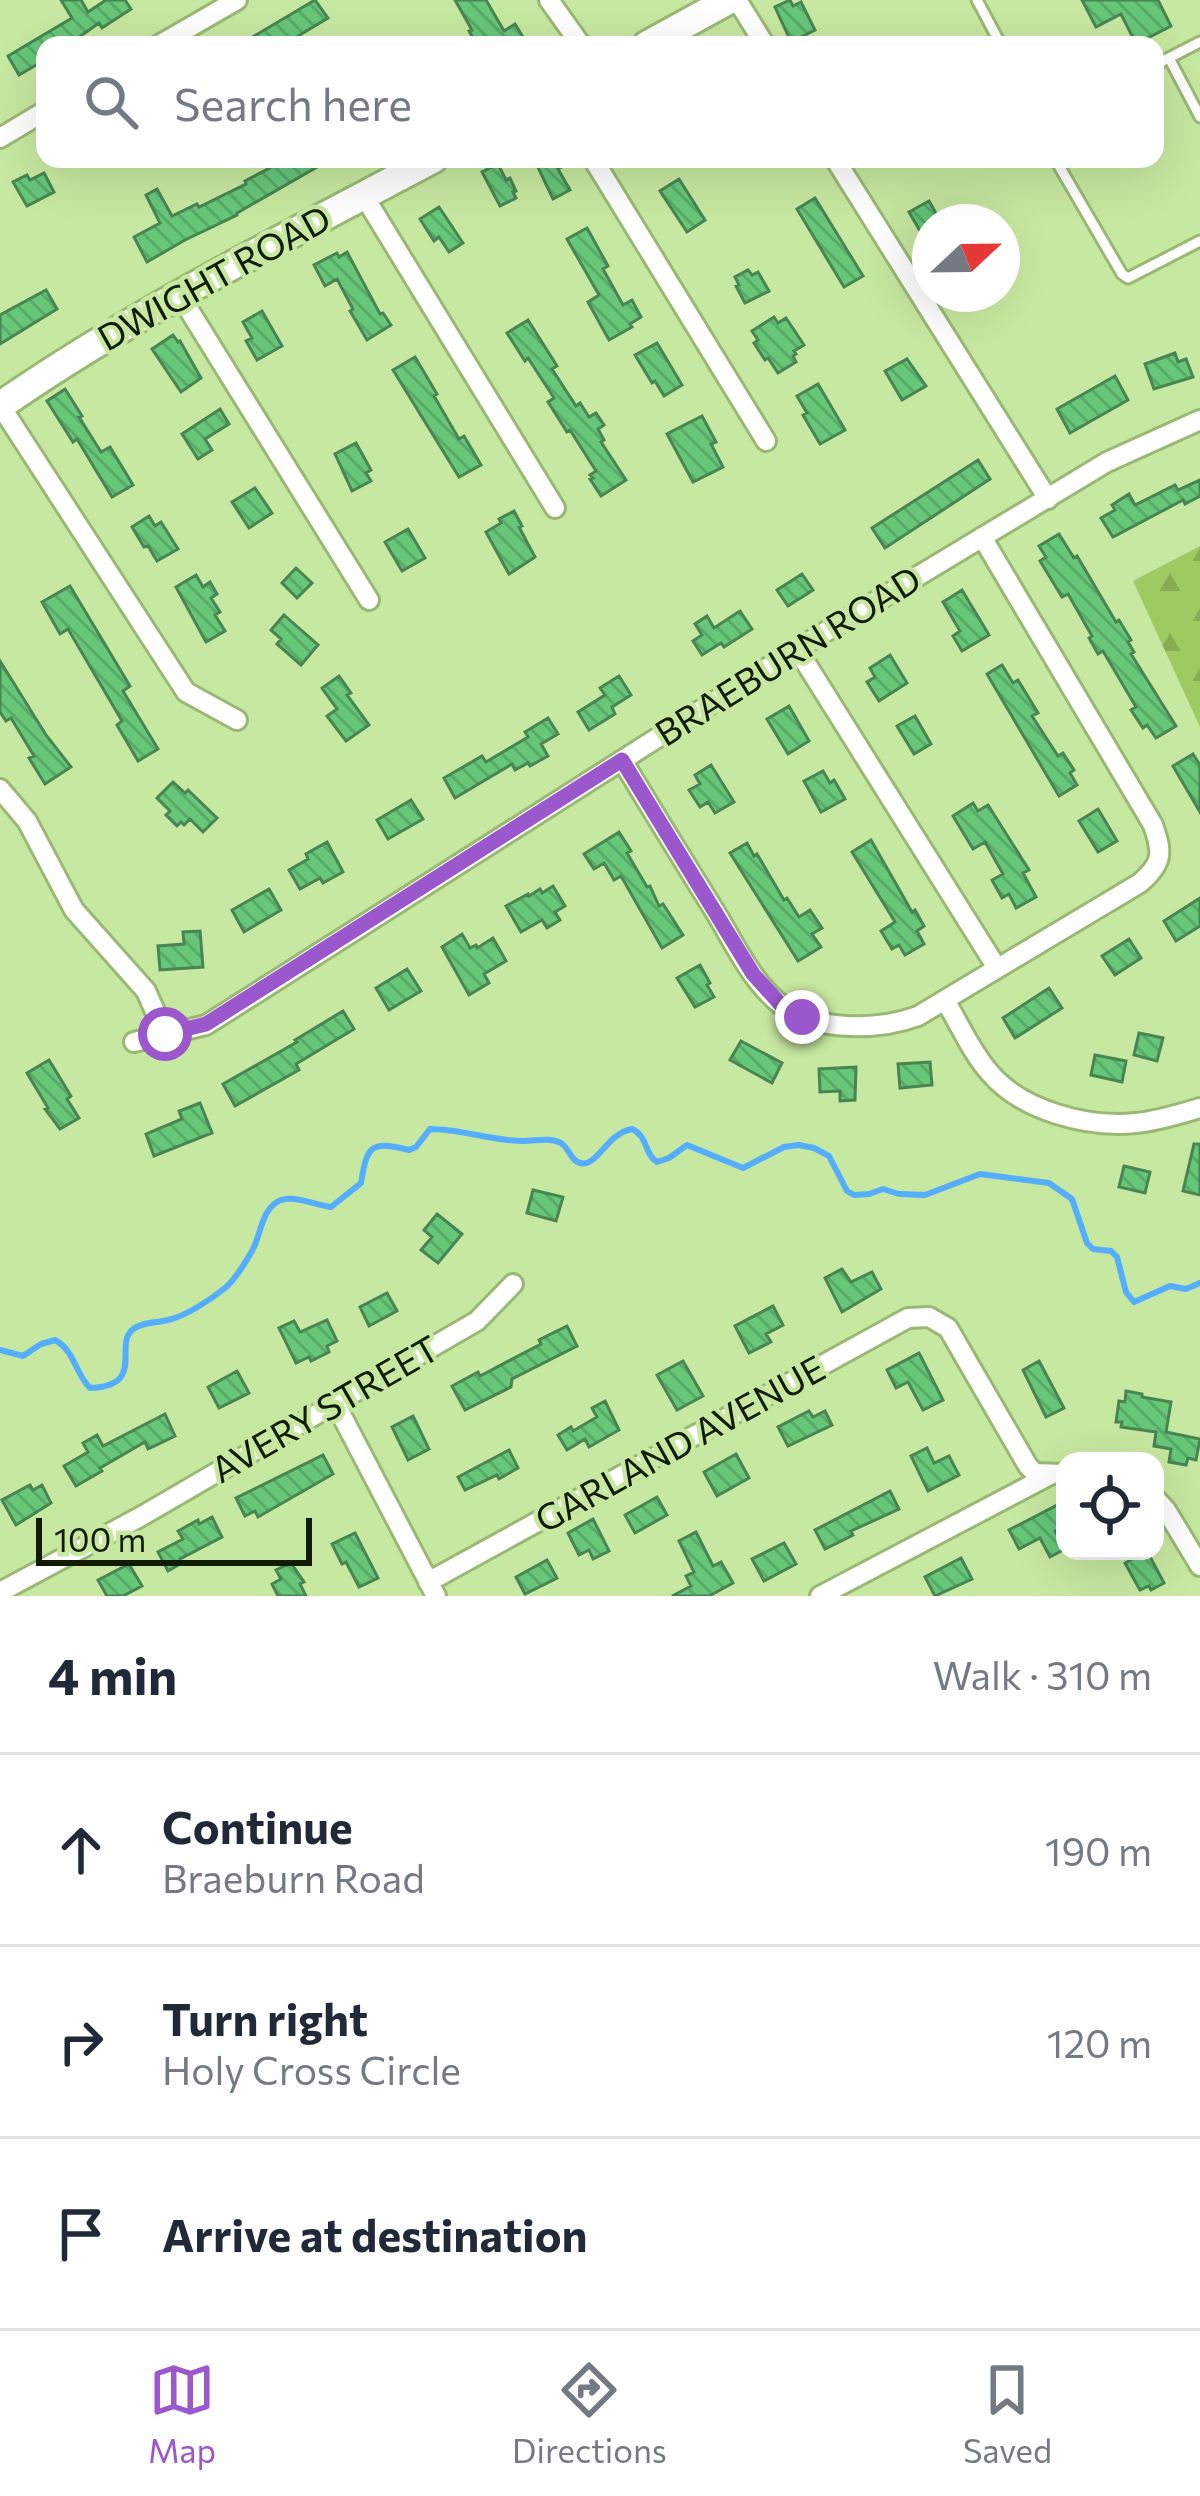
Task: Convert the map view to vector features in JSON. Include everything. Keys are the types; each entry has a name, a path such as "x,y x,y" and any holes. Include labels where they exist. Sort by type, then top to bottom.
{"main road":[{"path":"664,36 733,0"},
{"name":"DWIGHT ROAD","path":"0,405 178,294 416,168"}],"street":[{"path":"175,36 237,0"},
{"path":"549,0 575,36"},
{"path":"733,0 758,36"},
{"path":"0,138 36,116"},
{"path":"599,168 766,441"},
{"path":"841,168 1048,499"},
{"path":"364,196 555,508"},
{"path":"178,294 369,600"},
{"path":"0,405 186,692 237,720"},
{"name":"BRAEBURN ROAD","path":"134,1042 206,1024 797,649 1107,462 1200,420"},
{"path":"622,760 753,974 782,1006 814,1020 904,1021 946,1002 1140,884 1158,865 1160,848 1154,825 982,537"},
{"path":"797,649 997,968"},
{"path":"0,789 27,821 74,910 146,991 165,1034"},
{"path":"946,1002 990,1073 1035,1105 1084,1120 1120,1124 1200,1108"},
{"name":"AVERY STREET","path":"0,1592 140,1517 477,1321 514,1284"},
{"name":"GARLAND AVENUE","path":"432,1589 908,1318 934,1318 943,1323 957,1339 1028,1466 1035,1473 1056,1474"},
{"path":"335,1403 432,1589"},
{"path":"820,1596 1056,1476"},
{"path":"1164,1511 1200,1566"}],"lane":[{"path":"977,0 996,36"},
{"path":"1164,60 1200,42"},
{"path":"1169,58 1195,95 1199,112"},
{"path":"1060,168 1128,278 1200,241"}],"green space":[{"path":"1200,546 1200,727 1133,581"}],"building":[{"path":"61,0 81,0 88,12 106,0 125,0 131,9 81,36 42,36 72,18"},
{"path":"315,0 328,18 298,36 254,36"},
{"path":"455,0 486,0 504,31 515,24 522,36 472,36"},
{"path":"790,0 793,6 801,2 815,30 788,36 775,7"},
{"path":"1082,0 1158,0 1171,26 1152,36 1132,36 1121,14 1096,27"},
{"path":"36,39 36,65 19,75 8,56"},
{"path":"270,168 315,168 147,262 134,237 160,223 146,195 157,189 172,216"},
{"path":"500,168 506,180 510,178 516,198 500,206 482,172"},
{"path":"538,168 560,168 570,190 553,199"},
{"path":"44,173 54,192 27,206 13,182"},
{"path":"679,179 705,220 687,232 660,191"},
{"path":"815,198 863,276 844,287 797,209"},
{"path":"439,207 463,243 449,252 439,237 434,241 420,219"},
{"path":"587,228 623,305 632,300 641,317 609,340 588,302 599,295 567,239"},
{"path":"347,252 380,314 391,325 367,340 337,279 325,286 314,265"},
{"path":"748,270 752,275 758,272 769,291 745,303 735,277"},
{"path":"46,290 57,309 0,344 0,315"},
{"path":"262,311 282,346 257,360 246,341 252,338 243,322"},
{"path":"774,317 778,323 786,318 804,345 794,351 796,362 778,373 754,343 758,340 752,331"},
{"path":"528,320 576,406 580,403 589,417 596,413 604,425 598,429 601,442 626,480 601,496 590,479 596,471 548,402 554,398 507,333"},
{"path":"173,335 201,378 181,392 152,349"},
{"path":"657,343 682,385 664,396 635,355"},
{"path":"1175,353 1178,362 1186,359 1193,377 1154,389 1145,364"},
{"path":"415,357 459,439 464,436 481,465 459,477 393,370"},
{"path":"907,359 926,386 902,400 885,371"},
{"path":"1115,376 1128,400 1070,433 1057,409"},
{"path":"818,384 845,430 820,444 797,396"},
{"path":"65,389 101,452 110,447 133,485 112,497 47,401"},
{"path":"220,409 229,424 205,439 212,450 198,459 182,434"},
{"path":"702,416 723,467 693,482 667,434"},
{"path":"356,443 371,470 366,473 371,481 352,491 335,454"},
{"path":"978,460 990,479 885,548 872,528"},
{"path":"1200,480 1200,496 1185,504 1183,500 1113,537 1101,518 1129,494 1135,505 1175,485 1178,490"},
{"path":"255,488 272,513 249,528 232,502"},
{"path":"514,511 535,557 509,574 486,532"},
{"path":"149,516 155,526 161,522 178,549 157,561 132,527"},
{"path":"408,529 425,558 402,571 385,542"},
{"path":"1059,534 1116,622 1119,620 1131,640 1131,654 1176,726 1156,738 1131,710 1136,707 1103,651 1098,654 1068,594 1062,597 1040,561 1046,557 1039,546"},
{"path":"296,568 312,583 297,598 282,583"},
{"path":"802,574 813,590 788,606 777,590"},
{"path":"196,575 203,587 210,582 217,594 211,598 225,631 206,642 176,587"},
{"path":"70,586 130,686 123,691 158,749 138,761 117,725 122,721 68,629 60,634 42,602"},
{"path":"962,590 989,635 962,651 953,636 960,631 943,602"},
{"path":"740,611 752,629 702,655 693,641 702,635 695,624 707,616 714,628"},
{"path":"284,615 318,645 301,665 277,644 281,639 271,630"},
{"path":"890,655 907,683 879,701 867,682 875,677 870,668"},
{"path":"0,661 71,767 45,784 11,718 6,721 0,712"},
{"path":"1002,665 1013,683 1018,680 1038,713 1032,716 1058,756 1063,753 1074,770 1070,773 1077,785 1059,796 987,674"},
{"path":"339,676 369,725 346,741 327,716 337,709 322,688"},
{"path":"619,676 631,695 612,707 615,714 589,730 578,712 605,695 600,688"},
{"path":"789,706 809,741 788,754 767,719"},
{"path":"915,716 931,744 914,754 897,726"},
{"path":"548,718 558,734 541,744 548,756 515,770 512,764 455,798 444,778 482,756 486,762 528,737 525,732"},
{"path":"1193,754 1200,765 1200,812 1173,766"},
{"path":"711,765 734,802 715,813 708,802 700,807 689,790 700,784 695,775"},
{"path":"823,771 845,799 821,812 804,781"},
{"path":"173,782 217,818 203,832 190,819 177,826 166,815 170,811 157,798"},
{"path":"411,800 423,819 388,839 377,820"},
{"path":"973,803 978,811 988,805 1029,870 1023,873 1036,897 1016,908 1009,894 1002,898 992,880 1003,874 985,842 973,849 953,816"},
{"path":"1098,809 1117,841 1098,852 1079,821"},
{"path":"619,832 647,887 683,935 662,948 621,876 614,880 604,863 594,869 584,854"},
{"path":"871,840 924,926 917,931 924,944 905,955 899,945 892,949 881,931 895,922 852,852"},
{"path":"327,842 343,872 300,889 289,870"},
{"path":"747,843 799,917 810,910 822,928 812,934 821,947 798,961 730,853"},
{"path":"553,886 565,906 555,912 560,920 547,928 542,920 521,932 506,906"},
{"path":"269,889 281,910 244,932 232,910"},
{"path":"1200,898 1200,926 1176,941 1164,921"},
{"path":"200,931 203,967 160,970 158,946 184,944 183,932"},
{"path":"462,934 470,948 493,938 506,961 484,974 489,983 469,995 442,947"},
{"path":"1129,939 1141,958 1115,975 1102,956"},
{"path":"700,965 714,997 695,1007 677,978"},
{"path":"407,969 421,991 389,1010 376,988"},
{"path":"1049,988 1062,1008 1015,1038 1003,1018"},
{"path":"343,1011 354,1029 296,1064 299,1070 235,1106 223,1084"},
{"path":"1139,1033 1163,1038 1157,1061 1134,1055"},
{"path":"741,1041 782,1063 772,1083 730,1060"},
{"path":"1095,1055 1126,1061 1122,1082 1091,1075"},
{"path":"49,1060 79,1118 60,1129 27,1073"},
{"path":"930,1062 932,1085 900,1088 898,1064"},
{"path":"856,1067 855,1100 840,1101 840,1091 820,1092 819,1069"},
{"path":"200,1103 212,1133 154,1156 146,1134 182,1119 179,1111"},
{"path":"1194,1144 1200,1144 1200,1195 1183,1191"},
{"path":"1124,1166 1150,1172 1145,1193 1119,1187"},
{"path":"533,1190 563,1197 556,1221 527,1213"},
{"path":"437,1214 462,1234 438,1263 421,1250 432,1237 424,1230"},
{"path":"842,1269 851,1282 872,1272 881,1289 842,1312 825,1278"},
{"path":"387,1293 397,1311 369,1326 360,1307"},
{"path":"773,1306 783,1325 766,1334 771,1342 749,1353 735,1326"},
{"path":"327,1320 337,1341 327,1346 329,1352 296,1363 279,1328 294,1321 300,1332"},
{"path":"567,1326 577,1346 465,1410 452,1386 478,1372 480,1376"},
{"path":"919,1353 943,1400 923,1410 908,1382 896,1388 887,1370"},
{"path":"683,1361 703,1396 677,1410 657,1375"},
{"path":"1039,1361 1064,1408 1046,1417 1023,1370"},
{"path":"237,1371 249,1393 219,1408 208,1387"},
{"path":"1126,1391 1171,1402 1166,1432 1200,1439 1196,1460 1188,1458 1186,1465 1169,1462 1171,1449 1154,1446 1156,1432 1121,1427 1122,1422 1116,1422"},
{"path":"605,1401 619,1430 589,1447 585,1439 567,1450 558,1435 597,1417 592,1408"},
{"path":"809,1411 813,1417 825,1411 832,1425 788,1446 778,1427"},
{"path":"165,1414 175,1436 148,1449 145,1442 76,1486 64,1466 88,1452 83,1443 97,1435 103,1446"},
{"path":"413,1416 429,1449 408,1460 392,1427"},
{"path":"927,1448 934,1463 949,1456 959,1475 928,1491 911,1456"},
{"path":"509,1450 518,1468 465,1490 458,1477"},
{"path":"736,1454 749,1478 717,1496 704,1472"},
{"path":"323,1455 333,1474 258,1517 255,1511 245,1516 236,1498"},
{"path":"30,1485 33,1490 42,1485 51,1503 16,1525 2,1500"},
{"path":"890,1491 899,1509 825,1549 815,1530"},
{"path":"657,1497 667,1515 635,1533 625,1515"},
{"path":"1056,1506 1056,1554 1050,1557 1040,1538 1019,1549 1009,1530"},
{"path":"212,1517 222,1537 180,1559 182,1563 168,1571 158,1552 183,1539 178,1531"},
{"path":"593,1519 609,1551 593,1559 589,1550 579,1555 568,1533"},
{"path":"696,1532 713,1566 721,1562 733,1583 709,1596 672,1596 691,1586 686,1576 694,1572 679,1541"},
{"path":"355,1533 378,1578 359,1587 332,1544"},
{"path":"784,1543 796,1564 764,1581 752,1559"},
{"path":"961,1558 972,1579 935,1596 925,1577"},
{"path":"547,1560 557,1578 525,1594 516,1577"},
{"path":"1152,1560 1164,1583 1140,1590 1125,1563"},
{"path":"291,1563 304,1582 300,1584 306,1596 278,1596 272,1584 281,1579 276,1570"},
{"path":"129,1564 142,1586 123,1596 107,1596 98,1580"}],"waterway":[{"path":"0,1350 23,1356 55,1340 67,1350 90,1388 107,1386 123,1373 132,1330 182,1315 237,1276 264,1218 277,1202 296,1199 331,1207 361,1183 373,1149 409,1150 430,1129 552,1140 564,1145 580,1163 592,1160 632,1129 657,1162 687,1145 743,1168 784,1147 799,1145 829,1156 847,1191 854,1195 883,1189 925,1195 980,1174 1049,1183 1072,1199 1087,1243 1117,1257 1126,1292 1134,1302 1170,1286 1186,1289 1200,1283"}],"route":[{"path":"165,1034 206,1024 622,760 753,974 782,1006 802,1017"}]}
